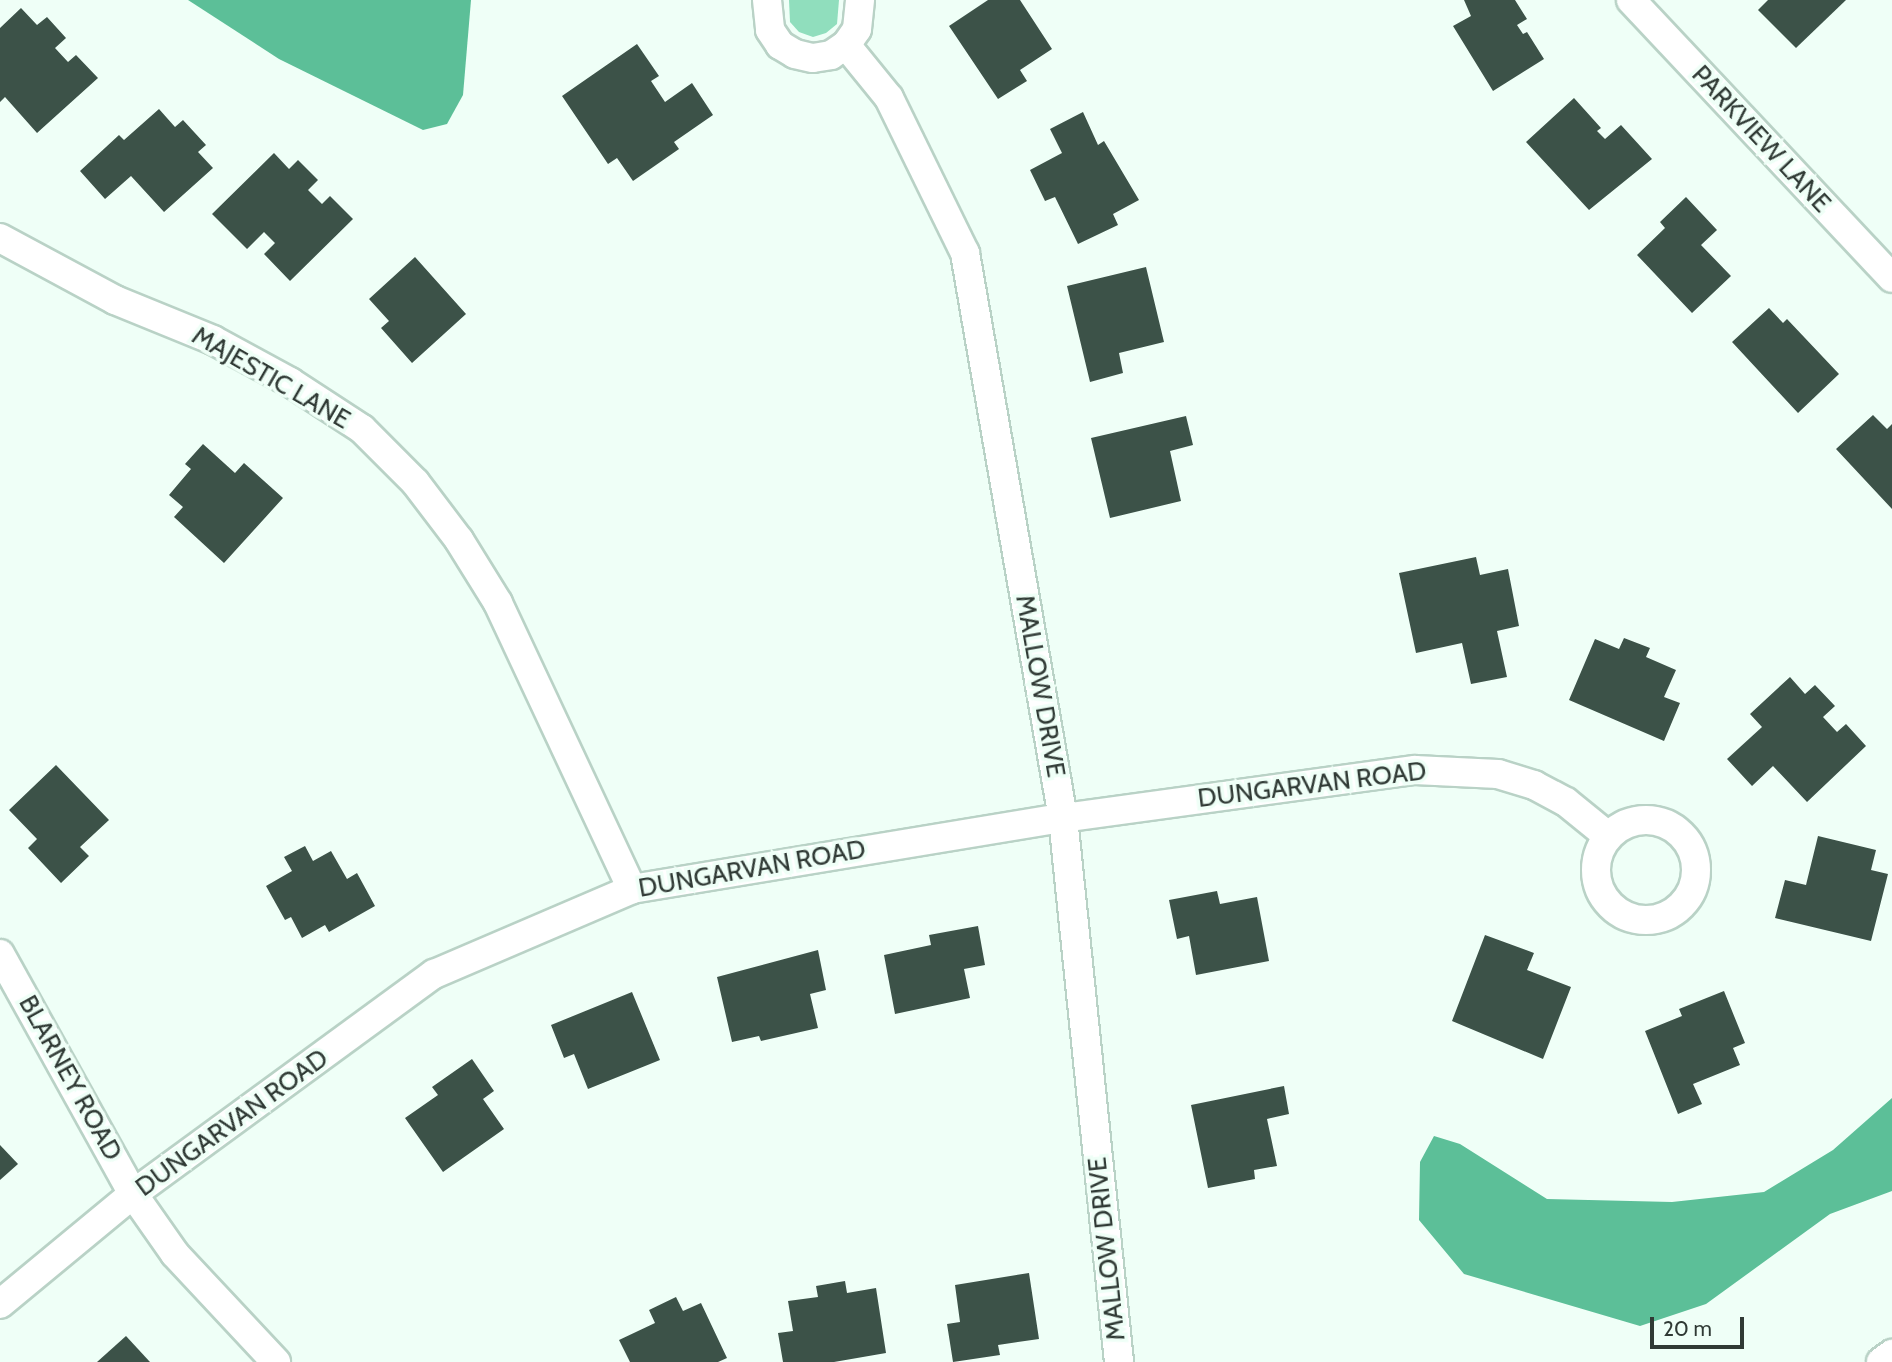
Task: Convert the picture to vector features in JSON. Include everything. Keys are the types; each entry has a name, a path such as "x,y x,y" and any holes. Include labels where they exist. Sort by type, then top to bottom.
{"street":[{"path":"767,0 770,30 795,54 831,55 846,45 858,29 860,0"},
{"name":"PARKVIEW LANE","path":"1632,0 1892,278"},
{"name":"MALLOW DRIVE","path":"846,45 889,97 965,253 1063,818 1119,1362"},
{"name":"MAJESTIC LANE","path":"0,238 115,300 214,340 290,382 362,429 415,482 459,540 498,603 632,889"},
{"name":"DUNGARVAN ROAD","path":"0,1304 133,1194 434,974 632,889 1063,818 1415,770 1457,769 1498,774 1534,785 1566,802 1608,836"},
{"name":"BLARNEY ROAD","path":"0,954 133,1194 175,1254 276,1362"},
{"path":"1881,1362 1892,1354"}],"shaded area":[{"path":"188,0 471,0 463,95 447,124 423,130 279,59"},
{"path":"789,0 839,0 837,24 826,33 813,37 799,32 790,22"},
{"path":"1892,1098 1892,1191 1830,1214 1706,1304 1640,1326 1464,1274 1419,1220 1420,1162 1434,1136 1460,1144 1547,1199 1672,1202 1764,1192 1833,1150"}],"building":[{"path":"988,0 1020,0 1052,49 1020,70 1027,81 998,99 949,26"},
{"path":"1464,0 1515,0 1527,19 1517,25 1523,34 1527,32 1544,59 1493,91 1453,26 1471,16"},
{"path":"1768,0 1846,0 1796,48 1758,10"},
{"path":"21,8 37,25 47,17 66,38 55,48 68,62 76,55 98,78 37,133 5,97 0,102 0,28"},
{"path":"637,44 659,76 651,81 665,102 692,83 713,115 674,142 679,149 633,181 617,158 608,164 562,96"},
{"path":"1574,98 1601,128 1597,131 1605,139 1621,125 1652,159 1589,210 1526,142"},
{"path":"159,109 175,127 183,120 206,145 198,152 213,168 164,212 131,176 105,199 80,171 119,135 124,140"},
{"path":"1083,112 1098,145 1104,141 1139,200 1113,214 1118,225 1078,244 1055,197 1045,201 1030,170 1062,153 1050,129"},
{"path":"274,153 289,169 298,160 318,180 308,190 322,204 330,196 353,219 290,281 264,254 275,243 264,232 247,249 212,214"},
{"path":"1686,197 1717,230 1701,245 1731,276 1692,313 1637,255 1665,228 1660,222"},
{"path":"415,257 466,314 412,363 381,328 389,321 369,299"},
{"path":"1146,267 1164,342 1119,353 1123,373 1090,382 1067,286"},
{"path":"1769,308 1783,323 1787,319 1839,374 1798,413 1732,342"},
{"path":"1873,415 1887,429 1892,424 1892,509 1836,449"},
{"path":"1186,416 1193,445 1170,451 1181,501 1110,518 1091,438"},
{"path":"203,444 235,473 244,463 283,498 224,563 174,517 183,507 169,495 191,469 185,464"},
{"path":"1476,557 1480,575 1508,569 1519,626 1497,631 1507,677 1471,684 1462,643 1416,653 1399,573"},
{"path":"1624,638 1650,648 1646,657 1676,670 1664,697 1680,703 1664,741 1569,700 1595,639 1619,649"},
{"path":"1790,677 1805,694 1815,685 1835,706 1823,717 1837,732 1846,724 1866,746 1807,802 1773,766 1752,786 1727,759 1762,727 1750,714"},
{"path":"56,765 109,820 80,847 89,856 61,883 28,848 37,839 9,810"},
{"path":"1818,836 1876,850 1871,870 1888,874 1871,941 1775,918 1785,880 1806,885"},
{"path":"305,846 313,861 331,851 347,879 357,873 375,906 329,932 325,925 302,938 291,917 285,920 266,886 292,871 284,857"},
{"path":"1217,891 1220,904 1257,897 1269,961 1196,975 1189,936 1177,939 1169,900"},
{"path":"978,926 985,965 964,969 970,998 895,1014 884,955 931,945 929,935"},
{"path":"1485,935 1534,953 1527,970 1571,987 1543,1059 1452,1021"},
{"path":"818,950 826,990 810,994 818,1028 761,1041 759,1036 732,1042 717,977"},
{"path":"1724,991 1745,1043 1733,1048 1740,1065 1693,1084 1702,1104 1678,1114 1645,1031 1682,1016 1679,1009"},
{"path":"632,992 660,1060 588,1089 574,1054 564,1058 551,1025"},
{"path":"472,1059 494,1091 483,1099 504,1129 443,1172 405,1118 438,1095 432,1087"},
{"path":"1284,1086 1289,1114 1267,1119 1277,1166 1254,1170 1255,1179 1208,1188 1191,1105"},
{"path":"0,1145 18,1164 0,1180"},
{"path":"1029,1273 1039,1339 998,1345 1000,1355 953,1362 947,1324 960,1322 955,1285"},
{"path":"845,1281 847,1293 876,1288 886,1353 834,1362 783,1362 778,1333 793,1331 788,1301 818,1297 816,1286"},
{"path":"676,1297 683,1311 701,1303 727,1358 718,1362 630,1362 619,1340 655,1323 649,1310"},
{"path":"126,1336 150,1362 97,1362"}]}
